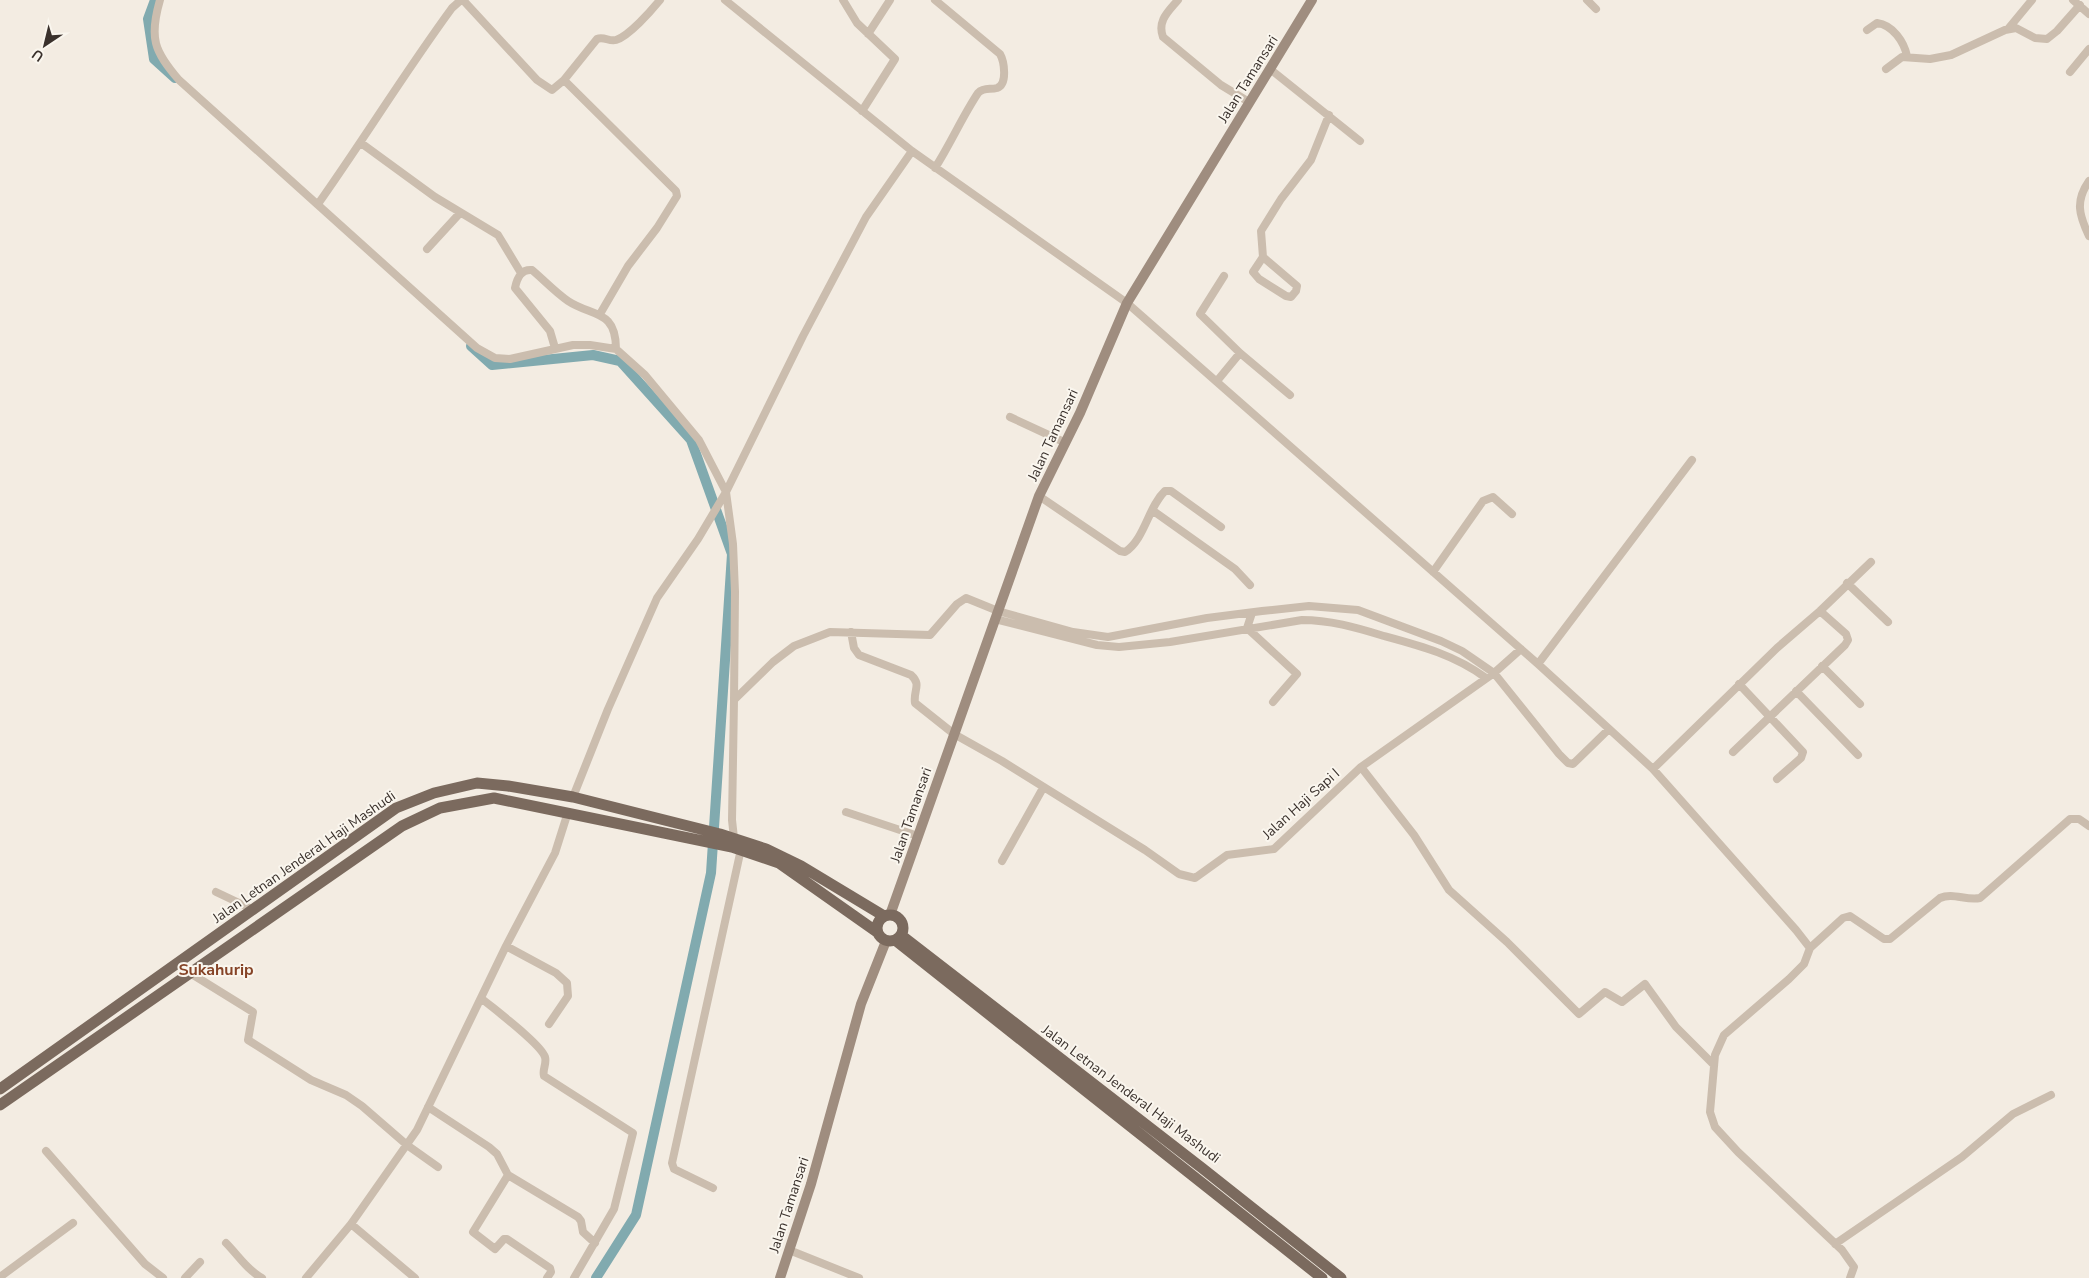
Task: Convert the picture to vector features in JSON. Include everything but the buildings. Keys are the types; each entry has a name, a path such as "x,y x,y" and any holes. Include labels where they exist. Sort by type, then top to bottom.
{"main road":[{"name":"Jalan Tamansari","path":"887,915 918,836 1039,496 1066,443 1127,303 1312,0"},
{"name":"Jalan Letnan Jenderal Haji Mashudi","path":"0,1089 396,808 434,793 477,783 508,786 573,797 676,823 705,836 766,849 786,858 887,915"},
{"path":"477,783 480,799"},
{"name":"Jalan Letnan Jenderal Haji Mashudi","path":"0,1106 331,873 402,826 440,808 480,799 499,799 568,812 674,836 705,836"},
{"path":"674,836 676,823"},
{"name":"Jalan Letnan Jenderal Haji Mashudi","path":"734,843 780,863 877,932"},
{"path":"322,862 331,873"},
{"path":"887,915 900,919 903,924 894,939 877,932 878,923 887,915"},
{"name":"Jalan Tamansari","path":"780,1278 835,1103 860,1004 894,939"},
{"name":"Jalan Letnan Jenderal Haji Mashudi","path":"894,939 1199,1172 1303,1255 1341,1278"},
{"path":"169,970 176,982"},
{"name":"Jalan Letnan Jenderal Haji Mashudi","path":"1303,1255 1322,1278"}],"street":[{"path":"160,0 153,32 162,60 179,80 484,354 495,358 510,359 554,348 590,345 616,349 645,374 699,440 724,495 733,544 735,592 732,820 734,843 672,1163 674,1169 713,1188"},
{"path":"318,204 361,143 409,67 452,8 462,0 470,6 537,80 552,90 564,80 597,39 611,40 621,37 636,25 660,0"},
{"path":"470,6 476,0"},
{"path":"725,0 912,151 1127,303 1217,381 1538,664 1653,769 1810,948"},
{"path":"843,0 857,23 895,59 862,111"},
{"path":"868,34 890,0"},
{"path":"935,0 1000,54 1004,65 1002,84 998,88 981,90 978,93 961,118 952,140 935,168"},
{"path":"1178,0 1162,19 1163,37 1208,75 1249,102"},
{"path":"1587,0 1596,9"},
{"path":"2008,30 2032,0"},
{"path":"1886,69 1896,60 1906,56 1930,59 1952,55 2016,28 2035,38 2047,39 2057,30 2077,2 2089,14"},
{"path":"1867,30 1877,23 1887,26 1901,40 1906,56"},
{"path":"2070,72 2089,48"},
{"path":"1270,69 1360,141"},
{"path":"564,80 676,191 676,196 657,228 628,266 600,314"},
{"path":"1263,257 1297,286 1296,291 1291,297 1273,288 1253,272 1263,257 1261,231 1281,199 1312,160 1328,115"},
{"path":"361,143 460,213 498,235 521,273"},
{"path":"573,797 608,709 657,598 698,539 724,495 803,336 866,217 912,151"},
{"path":"2089,181 2081,194 2079,202 2080,217 2089,236"},
{"path":"427,250 460,213"},
{"path":"521,273 532,270 570,302 600,314 614,332 616,349"},
{"path":"521,273 515,288 550,331 554,348"},
{"path":"1224,276 1200,310 1200,314 1240,353 1290,395"},
{"path":"1217,381 1240,353"},
{"path":"1010,417 1066,443"},
{"path":"1538,664 1692,460"},
{"path":"1039,496 1120,551 1125,552 1130,549 1159,497 1165,491 1172,491 1221,527"},
{"path":"1433,572 1483,501 1493,497 1512,514"},
{"path":"1152,510 1235,569 1250,585"},
{"path":"1653,769 1739,684 1820,611 1870,562"},
{"path":"1847,583 1888,622"},
{"path":"734,700 773,662 794,646 830,632 930,635 957,604 966,598 997,615 1097,646 1119,647 1170,642 1302,620 1336,623 1437,651 1456,658 1486,678"},
{"path":"997,615 1073,632 1108,637 1207,618 1309,606 1358,610 1441,641 1462,651 1494,674 1568,763 1573,764 1609,729"},
{"path":"1733,752 1848,640 1846,634 1820,611"},
{"path":"1247,628 1252,613"},
{"path":"1247,628 1298,674 1273,702"},
{"name":"Jalan Haji Sapi I","path":"850,632 858,655 911,675 918,685 915,703 954,734 1002,761 1145,850 1178,874 1195,878 1227,855 1274,849 1361,767 1494,674 1521,649"},
{"path":"1822,666 1860,704"},
{"path":"1739,684 1768,718 1803,754 1777,779"},
{"path":"1796,691 1858,755"},
{"path":"1361,767 1414,836 1449,890 1507,942 1579,1014 1605,992 1622,1002 1645,984 1676,1027 1714,1065"},
{"path":"1002,861 1043,788"},
{"path":"306,1278 351,1224 407,1145 428,1107 506,946 554,853 568,812"},
{"path":"846,812 918,836"},
{"path":"1850,1278 1854,1267 1835,1244 1775,1188 1715,1127 1710,1112 1714,1065 1715,1055 1724,1035 1789,979 1804,964 1810,948 1844,918 1850,916 1884,939 1890,939 1940,898 1948,894 1973,900 1980,898 2070,819 2079,819 2089,826"},
{"path":"216,892 254,910"},
{"path":"506,946 548,968 567,983 568,996 549,1024"},
{"path":"190,973 253,1012 248,1040 311,1080 354,1100 407,1145 438,1167"},
{"path":"481,998 545,1056 544,1076 634,1133 617,1201 574,1278"},
{"path":"1835,1244 1962,1157 2014,1114 2051,1095"},
{"path":"428,1107 489,1147 497,1154 508,1175 578,1217 581,1221 583,1232 595,1243"},
{"path":"46,1151 145,1264 163,1278"},
{"path":"508,1175 472,1232 495,1249 504,1239 507,1239 550,1268 551,1272 546,1278"},
{"path":"0,1277 73,1223"},
{"path":"351,1224 415,1278"},
{"path":"226,1243 244,1261 249,1271 262,1278"},
{"path":"789,1250 859,1278"},
{"path":"185,1278 200,1262"},
{"path":"242,1278 249,1271"}],"waterway":[{"path":"155,0 148,19 154,59 175,78"},
{"path":"471,346 492,365 593,355 620,361 691,440 732,554 711,873 636,1215 596,1278"}],"district":[{"name":"Sukahurip","path":"216,970"}]}
